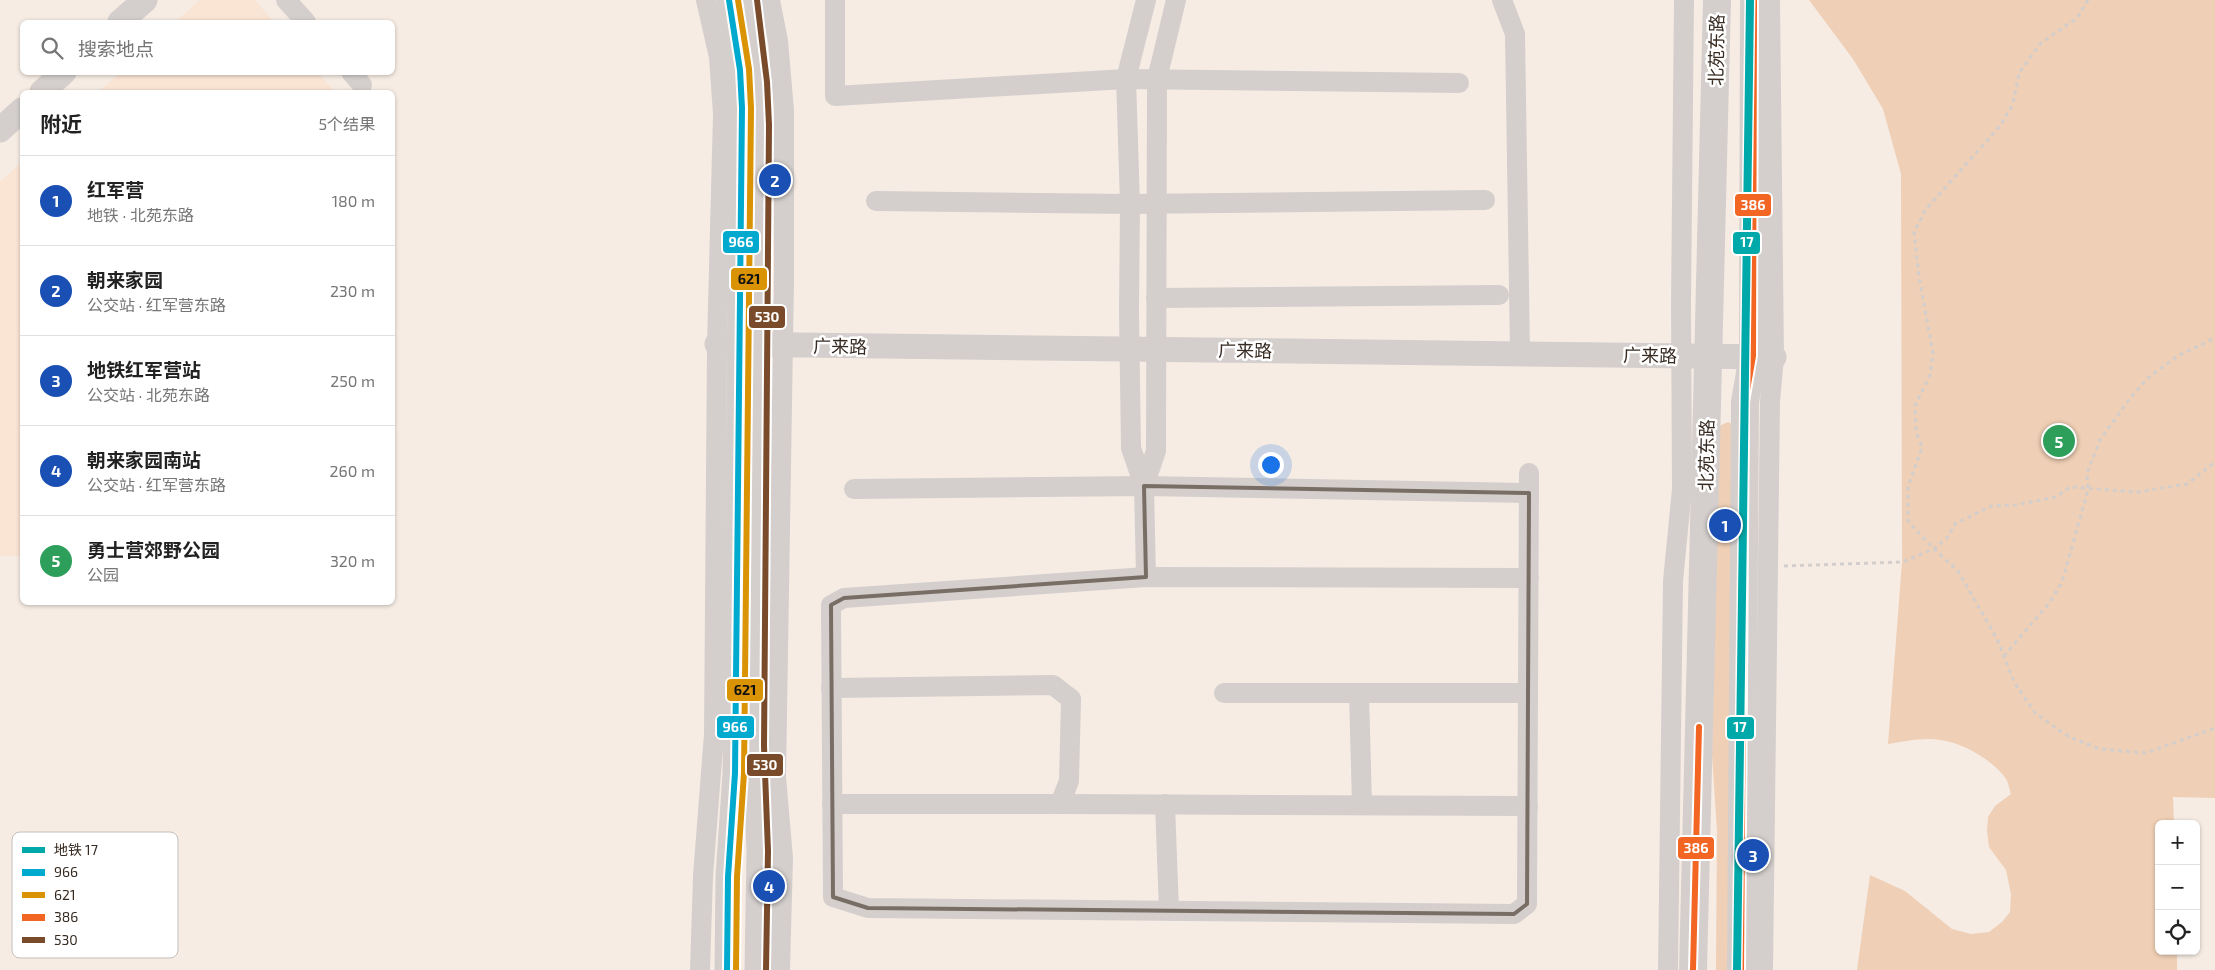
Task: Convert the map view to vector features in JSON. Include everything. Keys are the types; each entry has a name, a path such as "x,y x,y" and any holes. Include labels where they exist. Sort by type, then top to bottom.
{"main road":[{"name":"北苑东路","path":"1693,970 1707,417 1695,356 1710,298 1717,0"},
{"path":"1741,970 1745,402 1763,356 1753,299 1754,0"},
{"path":"1710,298 1753,299"},
{"path":"1707,417 1745,418"}],"street":[{"path":"122,20 145,0"},
{"path":"286,0 304,20"},
{"path":"706,0 719,57 738,344 755,746 758,851 757,970"},
{"path":"727,970 728,877 736,773 738,344 742,108 738,54 729,0"},
{"path":"700,970 703,876 714,734 738,344 760,124 751,11 748,0"},
{"path":"770,0 778,41 784,110 783,345 776,777 783,858 780,970"},
{"path":"835,0 835,96 1126,79 1459,83"},
{"path":"1146,0 1126,79 1130,204 1131,448 1144,486 1146,576"},
{"path":"1144,486 1156,451 1157,79 1176,0"},
{"path":"1502,0 1515,34 1520,354"},
{"path":"1668,970 1673,581 1695,356 1684,0"},
{"path":"1763,970 1770,401 1763,356 1770,0"},
{"path":"44,90 61,75"},
{"path":"0,130 20,112"},
{"path":"876,201 1157,204 1485,200"},
{"path":"1156,298 1499,295"},
{"name":"广来路","path":"738,344 1763,356"},
{"path":"1529,473 1529,578 1528,693 1528,806 1527,904 1514,914 868,908 833,897 831,605 844,598 1146,576 1529,578"},
{"path":"854,489 1144,486 1529,494"},
{"path":"831,688 1053,685 1071,699 1069,781 1060,804"},
{"path":"1224,693 1528,693"},
{"path":"1359,693 1362,805"},
{"path":"832,804 1528,806"},
{"path":"1165,804 1168,911"}],"path":[{"path":"2088,0 2076,18 2041,44 2019,74 2013,104 2000,126 1926,209 1914,232 1919,276 1933,353 1930,375 1915,406 1916,432 1922,447 1908,487 1908,521 1958,571 1997,639 2014,682 2035,713 2069,737 2100,749 2146,753 2215,728"},
{"path":"2004,656 2050,602 2062,582 2088,490 2087,473 2100,440 2131,396 2148,378 2176,357 2209,341 2215,336"},
{"path":"1768,566 1902,562 1934,549 1949,536 1956,524 1991,506 2016,505 2056,496 2070,487 2088,490 2137,492 2187,484 2215,462"}],"highlighted area":[{"path":"1144,486 1529,493 1527,904 1514,914 868,908 833,897 831,605 844,598 1146,577"}],"shaded area":[{"path":"200,0 255,0 272,20 177,20"},
{"path":"1809,0 2215,0 2215,798 2173,797 2174,820 2155,820 2155,955 2177,955 2177,970 1857,970 1870,875 1905,891 1952,929 1971,934 1989,932 2002,922 2010,912 2011,894 2006,870 1989,847 1987,831 1988,817 1995,806 2011,794 2004,776 1998,770 1984,758 1958,744 1928,739 1888,744 1902,562 1901,174 1883,109 1853,59"},
{"path":"118,75 320,75 333,90 100,90"},
{"path":"20,164 20,556 0,556 0,182"},
{"path":"1728,422 1731,424 1733,970 1716,970 1717,831 1712,754 1719,426"}],"metro line":[{"name":"17","path":"1737,970 1750,0"}],"transit line":[{"name":"966","path":"727,970 728,877 735,773 742,108 740,70 729,0"},
{"name":"621","path":"736,970 737,877 744,773 751,108 749,69 738,0"},
{"name":"530","path":"757,0 767,82 769,125 764,746 768,851 766,970"},
{"name":"386","path":"1741,970 1745,402 1753,356 1754,0"},
{"name":"386","path":"1693,970 1699,727"}],"place":[{"name":"朝来家园","path":"775,180"},
{"name":"勇士营郊野公园","path":"2059,441"},
{"name":"红军营","path":"1725,525"},
{"name":"地铁红军营站","path":"1753,855"},
{"name":"朝来家园南站","path":"769,886"}]}
